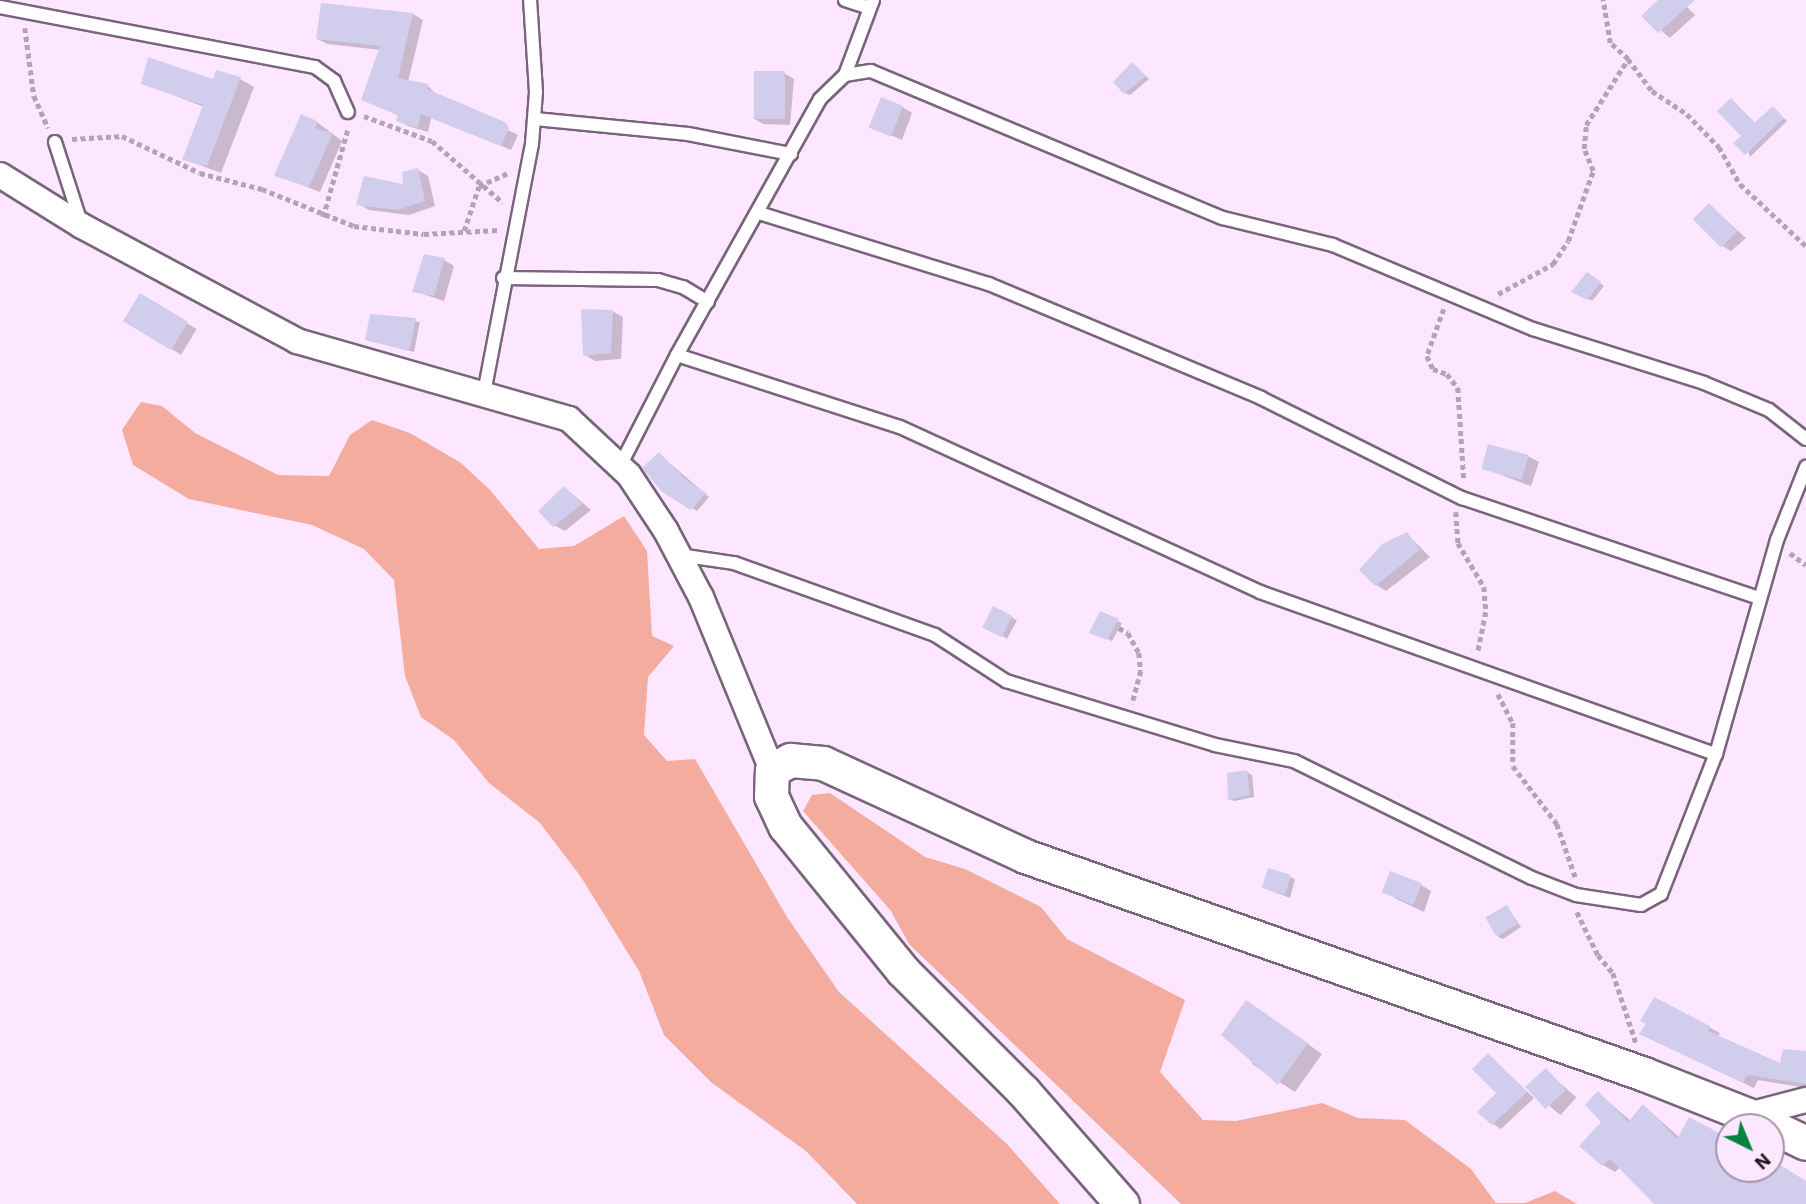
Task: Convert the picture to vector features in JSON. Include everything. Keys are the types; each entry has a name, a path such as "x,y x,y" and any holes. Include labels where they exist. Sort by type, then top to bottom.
{"main road":[{"path":"1122,1204 1023,1091 903,971 785,826 771,796 772,771 790,760 823,763 1026,856 1742,1113"},
{"path":"1785,1133 1806,1143"}],"street":[{"path":"0,176 82,226 297,341 569,419 621,466 678,555 701,597 772,771"},
{"path":"1756,1113 1806,1100"}],"lane":[{"path":"484,393 503,278 528,166 535,120 530,0"},
{"path":"621,466 677,355 759,213 820,99 845,75 871,4 845,0"},
{"path":"0,8 315,67 334,81 348,112"},
{"path":"845,75 871,71 1223,218 1334,245 1533,329 1704,383 1769,410 1806,439"},
{"path":"535,120 688,134 791,153"},
{"path":"55,142 82,226"},
{"path":"759,213 989,284 1261,398 1462,498 1760,598"},
{"path":"503,278 658,280 683,287 708,302"},
{"path":"677,355 900,427 1260,592 1716,754"},
{"path":"678,555 734,563 935,635 1006,681 1215,745 1294,761 1532,878 1617,904 1641,905 1661,894 1716,754 1779,531 1806,467"}],"path":[{"path":"1603,0 1611,43 1628,59 1652,91 1687,114 1720,147 1740,184 1806,246"},
{"path":"27,14 26,60 34,96 55,142 93,134 122,136 200,173 262,189 323,217 391,232 513,230"},
{"path":"1467,300 1502,294 1553,264 1568,240 1593,171 1584,149 1586,125 1628,59"},
{"path":"323,217 343,152 348,112 432,141 479,186 518,213"},
{"path":"464,231 479,186 528,166"},
{"path":"1119,628 1134,640 1142,671 1125,717"}],"shaded area":[{"path":"141,402 162,406 195,433 278,475 329,476 350,435 372,420 410,433 461,463 490,490 539,549 574,546 624,516 647,551 652,636 674,646 648,677 644,735 667,761 695,759 787,917 839,992 1007,1144 1060,1204 857,1204 806,1151 712,1083 664,1035 639,971 581,877 540,823 489,783 454,740 421,717 405,676 394,580 364,549 312,525 189,499 133,465 122,430"},
{"path":"830,793 925,857 965,869 1041,907 1067,939 1185,1000 1160,1072 1203,1120 1236,1121 1322,1103 1358,1118 1405,1120 1471,1169 1496,1203 1525,1203 1555,1191 1577,1204 1181,1204 909,944 891,911 803,811 812,795"}],"building":[{"path":"1658,0 1695,0 1658,33 1641,16"},
{"path":"321,3 413,13 398,78 428,84 427,89 505,122 509,128 501,146 421,114 418,128 396,121 398,115 361,100 380,46 316,39"},
{"path":"148,57 213,79 216,70 241,77 207,166 182,160 203,105 141,84"},
{"path":"1132,62 1146,76 1124,94 1113,82"},
{"path":"754,71 785,71 785,119 754,119"},
{"path":"881,97 903,106 891,137 869,128"},
{"path":"1731,98 1754,123 1773,106 1784,118 1745,155 1733,143 1741,136 1717,111"},
{"path":"301,114 317,121 315,128 333,133 309,187 274,176"},
{"path":"418,168 425,201 397,210 356,205 364,176 403,184 402,172"},
{"path":"1709,203 1737,231 1721,248 1693,219"},
{"path":"424,254 445,258 434,296 412,292"},
{"path":"1587,272 1601,282 1587,300 1571,292"},
{"path":"140,293 188,322 171,350 123,321"},
{"path":"581,309 613,310 611,353 583,356"},
{"path":"370,314 416,318 409,351 365,340"},
{"path":"1488,444 1529,455 1522,480 1481,469"},
{"path":"659,452 686,480 706,493 691,510 662,492 642,468"},
{"path":"564,486 582,504 553,527 538,511"},
{"path":"1407,532 1420,550 1375,586 1359,570 1382,544"},
{"path":"993,606 1013,616 1002,637 982,627"},
{"path":"1100,611 1119,619 1107,640 1089,633"},
{"path":"1247,770 1250,795 1228,800 1227,773"},
{"path":"1268,868 1291,875 1285,895 1262,888"},
{"path":"1390,871 1422,883 1413,905 1382,892"},
{"path":"1507,905 1518,924 1496,937 1485,917"},
{"path":"1654,997 1710,1026 1708,1031 1780,1063 1783,1049 1806,1051 1806,1084 1747,1075 1743,1083 1639,1034 1646,1024 1640,1021"},
{"path":"1246,1000 1308,1043 1278,1085 1221,1035"},
{"path":"1488,1053 1527,1092 1492,1125 1477,1112 1496,1093 1472,1069"},
{"path":"1546,1068 1566,1090 1545,1109 1525,1087"},
{"path":"1598,1091 1628,1122 1643,1104 1677,1139 1689,1117 1715,1131 1715,1183 1785,1183 1785,1168 1806,1181 1806,1204 1654,1204 1610,1159 1602,1166 1579,1146 1601,1122 1585,1105"}]}
